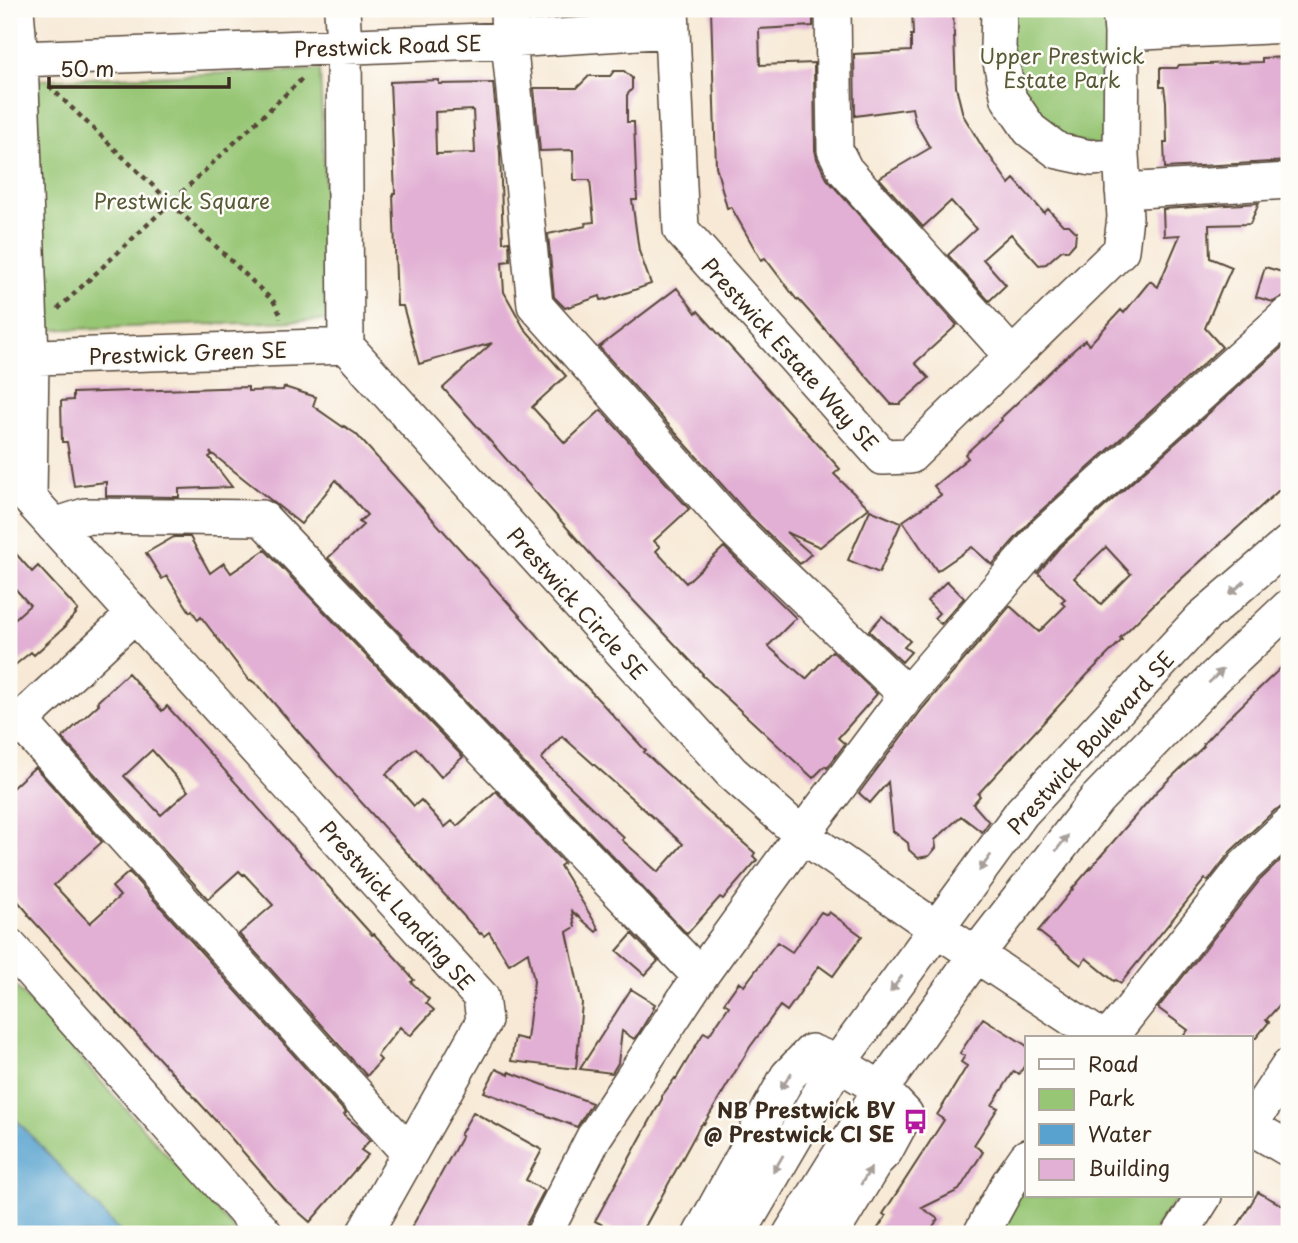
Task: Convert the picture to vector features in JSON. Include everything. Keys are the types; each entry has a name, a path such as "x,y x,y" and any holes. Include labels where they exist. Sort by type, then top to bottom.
{"street":[{"name":"Prestwick Landing SE","path":"16,9 20,59 23,350 19,507 54,526 481,997 484,1021 364,1234"},
{"path":"342,9 339,47 346,346"},
{"path":"832,9 835,150 845,170 1012,356"},
{"path":"999,9 998,48 1009,99 1030,130 1058,151 1091,158 1121,155"},
{"name":"Prestwick Road SE","path":"20,59 339,47 509,25 671,20"},
{"name":"Prestwick Estate Way SE","path":"671,20 681,230 883,457 911,456 1121,250 1125,217 1121,155 1121,21"},
{"path":"1121,21 1289,25"},
{"path":"509,25 535,305 733,528 906,695"},
{"path":"1123,191 1289,181"},
{"path":"544,1234 594,1137 700,976 906,695 1046,533 1289,314"},
{"name":"Prestwick Green SE","path":"23,350 346,346"},
{"name":"Prestwick Circle SE","path":"346,346 731,772 802,835 937,929 1099,1036"},
{"path":"54,526 85,516 262,518 700,976"},
{"name":"Prestwick Boulevard SE","path":"738,1234 838,1063 1022,811 1202,618 1289,543"},
{"name":"Prestwick Boulevard SE","path":"791,1234 881,1089 976,955 1097,799 1215,677 1289,607"},
{"path":"135,614 15,726 409,1153"},
{"path":"1111,1036 1245,866 1289,825"},
{"path":"9,946 265,1234"},
{"path":"701,1234 788,1076 811,1052 838,1063 881,1089 905,1114 885,1151 876,1160 831,1234"},
{"path":"1252,1123 1289,1066"},
{"path":"1252,1126 1289,1149"},
{"path":"981,1234 1025,1160"},
{"path":"1180,1234 1203,1198"}],"path":[{"path":"23,350 339,47"},
{"path":"20,59 274,302 280,314 282,348"}],"green space":[{"name":"Upper Prestwick Estate Park","path":"999,9 1120,9 1121,151 1030,130"},
{"name":"Prestwick Square","path":"320,70 330,320 44,330 35,80"},
{"path":"9,979 238,1234 9,1234"},
{"path":"1025,1185 1025,1198 1177,1198 1152,1234 993,1234"}],"water":[{"path":"9,1112 122,1234 9,1234"}],"building":[{"path":"711,9 813,9 813,26 759,29 760,65 814,63 815,150 827,179 957,325 915,363 929,378 900,404 891,404 797,300 765,258 761,260 731,207 727,208 716,166"},
{"path":"912,9 953,9 956,87 963,115 1009,184 1014,179 1044,213 1048,209 1063,225 1069,225 1076,232 1075,243 1068,251 1062,250 1046,264 1039,265 1011,234 983,259 1006,285 989,301 948,255 976,229 951,201 923,227 879,178 930,148 915,122 912,108 855,116 854,54 911,51"},
{"path":"1289,57 1289,161 1165,168 1166,101 1164,87 1160,87 1160,68 1262,62 1262,58"},
{"path":"614,71 624,71 632,78 632,89 627,95 627,122 634,122 637,200 632,200 639,251 651,284 606,300 601,300 600,296 565,308 554,297 548,234 594,222 590,180 574,180 573,150 540,151 534,88 577,88 589,76 610,76"},
{"path":"439,80 439,84 493,83 500,153 503,242 509,241 510,261 502,262 504,292 524,328 566,376 532,407 565,443 601,410 689,509 654,541 660,547 656,551 686,583 724,547 796,618 768,646 806,679 832,651 877,694 838,738 845,744 827,768 825,766 813,778 702,675 443,388 492,343 419,364 403,306 397,306 390,82","holes":["473,110 475,153 436,154 435,112"]},
{"path":"1259,203 1250,224 1209,225 1210,258 1232,267 1205,328 1222,347 1033,518 992,565 972,547 937,571 903,521 941,495 934,486 968,458 965,454 1059,363 1085,340 1089,345 1121,310 1124,313 1150,281 1158,287 1180,235 1164,236 1163,209"},
{"path":"1265,267 1289,274 1287,294 1273,302 1256,297"},
{"path":"677,288 696,313 698,311 840,469 834,474 869,508 820,547 786,532 811,554 800,564 748,514 599,347"},
{"path":"1289,341 1289,481 1120,638 1122,640 978,794 980,796 973,804 989,822 982,832 961,816 935,840 936,848 929,856 918,858 909,850 908,843 893,831 888,782 870,803 859,793 923,708 1010,606 1039,632 1065,606 1061,602 1065,599 1038,573 1060,547","holes":["1106,547 1131,574 1101,604 1074,578"]},
{"path":"248,387 248,391 283,390 284,387 316,397 313,406 356,434 576,678 646,751 644,752 755,853 753,856 757,860 723,899 720,897 687,934 328,558 363,525 359,522 367,515 336,480 301,524 210,452 212,455 209,457 232,487 179,489 179,497 176,497 106,496 106,482 74,486 67,442 62,442 61,401 73,400 73,393","holes":["562,736 683,844 658,872 541,759"]},
{"path":"870,510 901,523 879,573 848,560"},
{"path":"174,537 190,537 210,573 224,563 231,573 265,550 463,757 441,777 416,748 386,774 414,806 421,800 445,827 452,821 457,826 496,791 564,863 560,866 599,929 596,932 572,911 575,927 567,932 582,1003 576,1069 511,1061 515,1037 527,1040 534,981 528,952 509,964 489,932 484,936 480,934 260,687 250,681 201,617 198,620 192,610 190,612 167,576 162,579 146,553"},
{"path":"9,546 32,572 38,566 78,610 66,626 34,655 31,652 9,670 9,624 30,605 9,582"},
{"path":"947,581 964,598 941,624 934,618 939,613 927,601"},
{"path":"882,616 910,641 904,647 911,652 902,662 869,631"},
{"path":"1289,660 1289,805 1275,810 1231,851 1121,983 1114,981 1086,958 1081,965 1038,931 1157,791"},
{"path":"128,673 162,711 167,706 372,935 374,934 406,969 414,980 411,982 429,999 426,1003 434,1010 410,1036 400,1027 377,1056 381,1060 367,1076 239,934 273,905 239,871 208,899 62,738 99,704 97,702","holes":["152,750 188,791 161,815 124,776"]},
{"path":"35,767 102,842 54,885 90,923 120,896 112,887 129,872 346,1113 344,1115 370,1140 361,1150 368,1155 310,1222 284,1199 9,891 9,791"},
{"path":"1289,852 1289,986 1280,997 1283,1001 1266,1020 1269,1022 1256,1038 1184,1036 1188,1030 1158,1008 1260,880"},
{"path":"821,912 827,915 829,912 862,936 833,976 819,966 787,1011 780,1006 750,1047 704,1124 700,1126 641,1234 620,1234 595,1221 662,1096 676,1079 704,1032 709,1035 729,1006 724,1003 739,982 744,986 777,942 792,952"},
{"path":"632,934 658,961 645,975 617,951"},
{"path":"631,989 655,1004 639,1033 634,1039 622,1031 618,1063 612,1073 580,1069"},
{"path":"983,1018 1025,1045 1025,1065 1019,1074 1014,1071 992,1105 998,1108 974,1145 983,1152 959,1190 922,1208 938,1219 928,1234 874,1234 886,1216 883,1214 944,1120 937,1115 967,1066 961,1062 965,1056 960,1053"},
{"path":"496,1069 592,1103 577,1127 484,1092"},
{"path":"473,1112 542,1150 526,1180 544,1191 524,1234 408,1234 462,1136 460,1135"},
{"path":"1258,1192 1289,1209 1289,1234 1233,1234"}],"place":[{"name":"NB Prestwick BV @ Prestwick CI SE","path":"915,1121"}]}
